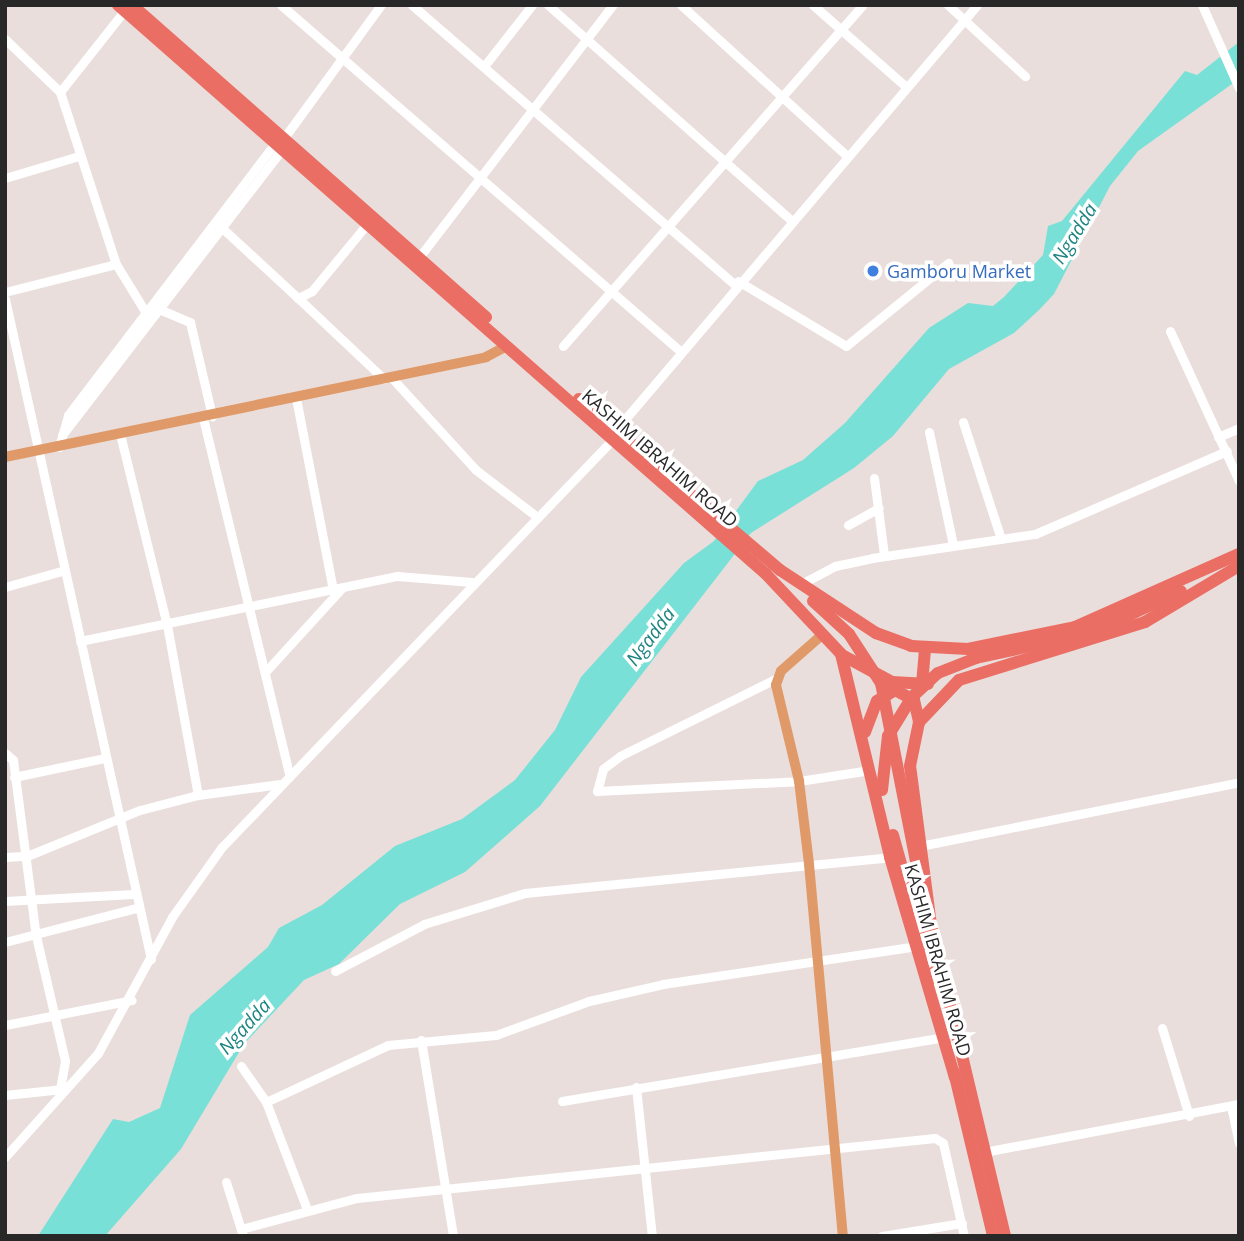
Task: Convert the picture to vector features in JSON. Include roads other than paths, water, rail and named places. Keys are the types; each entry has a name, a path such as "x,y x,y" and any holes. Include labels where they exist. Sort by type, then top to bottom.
{"highway":[{"name":"KASHIM IBRAHIM ROAD","path":"129,7 367,224 417,261 507,346 614,435"},
{"name":"KASHIM IBRAHIM ROAD","path":"280,144 691,502 773,570 841,654 875,769 890,857 917,946 939,1038 955,1078"},
{"name":"KASHIM IBRAHIM ROAD","path":"773,570 801,584 876,633 942,650 1029,639 1136,603 1239,556"},
{"path":"993,1236 925,943 875,769 898,716 923,685 951,667 1090,633 1142,612 1239,556"},
{"path":"841,654 892,682 922,684 966,678 1145,622 1239,566"},
{"path":"773,570 870,661 891,714 914,861 1005,1236"},
{"path":"922,684 925,647"},
{"path":"919,722 966,678"},
{"path":"864,738 872,709 888,692 914,700 919,722 910,766 931,925"}],"main road":[{"path":"5,457 38,451 60,441 120,434 208,417 486,357 507,346"},
{"path":"823,634 778,678 799,781 809,863 843,1236"}],"street":[{"path":"281,5 680,351"},
{"path":"60,441 382,5"},
{"path":"412,5 426,9 485,65 737,283 846,346 948,263"},
{"path":"485,65 532,5"},
{"path":"548,5 790,219"},
{"path":"417,261 612,5"},
{"path":"681,5 845,154"},
{"path":"813,5 904,85"},
{"path":"563,346 839,29 863,5"},
{"path":"5,1157 71,1089 132,1000 150,959 195,882 289,774 614,435 790,219 904,85 977,5"},
{"path":"1202,5 1239,88"},
{"path":"949,6 1026,76"},
{"path":"60,92 129,7"},
{"path":"5,39 60,92 116,264 146,313"},
{"path":"60,441 68,415 280,144"},
{"path":"5,178 79,156"},
{"path":"298,299 312,291 367,224"},
{"path":"220,227 388,378 476,470 536,516"},
{"path":"5,292 116,264"},
{"path":"5,299 136,908 150,959"},
{"path":"159,309 190,323 208,417 289,774"},
{"path":"1170,331 1239,481"},
{"path":"296,398 339,589"},
{"path":"963,422 1001,539"},
{"path":"1218,437 1239,428"},
{"path":"929,432 953,545"},
{"path":"120,434 167,625 198,794"},
{"path":"801,584 835,566 884,555 1001,539 1063,524 1227,451"},
{"path":"874,478 884,555"},
{"path":"848,525 879,508"},
{"path":"5,587 65,570"},
{"path":"80,641 426,573 472,582"},
{"path":"267,670 339,589"},
{"path":"778,678 620,756 603,769 597,791 799,781 875,769"},
{"path":"5,753 14,778 27,856 36,936 65,1061 60,1090"},
{"path":"14,778 104,758"},
{"path":"920,846 1239,782"},
{"path":"5,857 27,856 117,819 198,794 280,784"},
{"path":"335,971 424,924 525,893 890,857"},
{"path":"5,901 133,894"},
{"path":"5,942 136,908"},
{"path":"266,1102 358,1055 421,1040 496,1035 589,1001 917,946"},
{"path":"5,1026 53,1014 132,1000"},
{"path":"1162,1028 1189,1116"},
{"path":"562,1101 826,1054 939,1038"},
{"path":"421,1040 448,1187 453,1236"},
{"path":"241,1066 266,1102 306,1207"},
{"path":"636,1087 652,1236"},
{"path":"5,1095 71,1089"},
{"path":"984,1152 1189,1116 1235,1105 1239,1143"},
{"path":"226,1182 242,1232 306,1207 448,1187 935,1138 943,1143 964,1236"},
{"path":"882,1236 962,1223"}],"water":[{"name":"Ngadda","path":"1239,42 1239,79 1138,151 1110,186 1054,294 1039,310 1014,333 949,369 893,436 854,468 751,533 540,806 465,872 400,904 339,964 304,980 244,1044 181,1149 105,1236 38,1236 113,1119 129,1122 160,1108 190,1015 268,947 279,928 322,905 395,846 462,819 515,780 555,730 581,677 684,563 714,541 758,481 803,460 845,423 929,328 968,303 993,306 1004,297 1043,255 1048,226 1062,221 1185,71 1197,75"}],"place":[{"name":"Gamboru Market","path":"873,271"}]}
